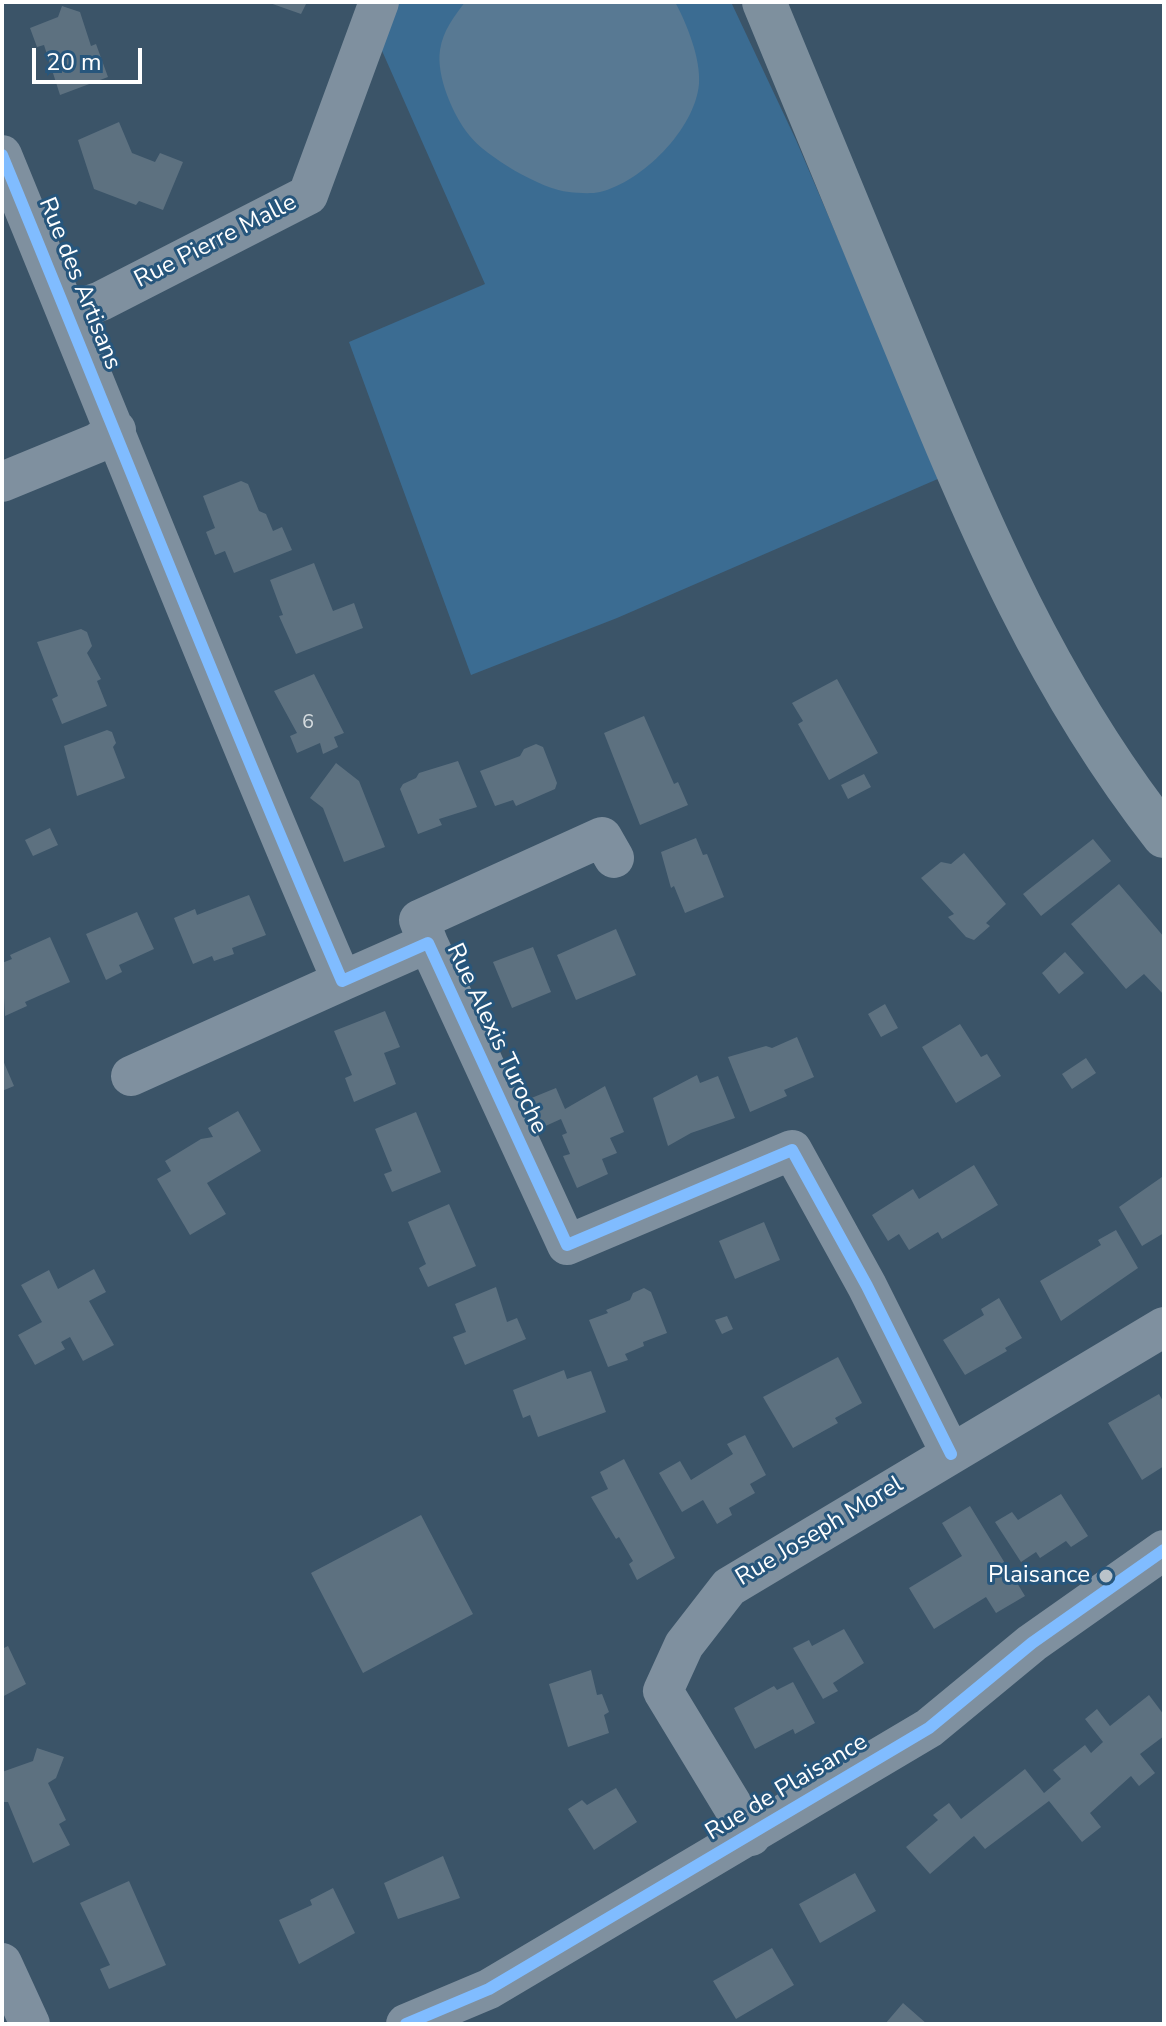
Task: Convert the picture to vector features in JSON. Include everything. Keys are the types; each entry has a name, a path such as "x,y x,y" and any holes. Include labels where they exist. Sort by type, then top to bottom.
{"main road":[{"path":"764,2 985,538 1041,651 1090,735 1164,836"}],"street":[{"name":"Rue Pierre Malle","path":"67,313 101,301 308,195 352,83 379,2"},
{"name":"Rue des Artisans","path":"2,155 116,430"},
{"path":"2,482 97,443 116,430 223,704 342,981"},
{"name":"Rue Alexis Turoche","path":"614,858 602,837 419,920 567,1245 792,1150 867,1286 951,1454"},
{"name":"Rue Alexis Turoche","path":"131,1076 428,943"},
{"name":"Rue Joseph Morel","path":"751,1836 663,1691 684,1645 729,1587 1164,1327"},
{"name":"Rue de Plaisance","path":"429,2020 489,1989 751,1836 929,1728 1032,1643 1164,1550"},
{"path":"2,1963 30,2024"}],"shaded area":[{"path":"392,2 731,2 796,140 940,478 617,618 471,675 349,342 485,284 379,44"},
{"path":"465,2 675,2 698,64 699,84 688,118 664,151 633,177 616,186 596,193 584,193 558,190 530,179 501,162 469,135 447,95 439,60 441,43"}],"building":[{"path":"267,2 307,2 301,14"},
{"path":"62,6 80,12 91,46 96,44 108,77 60,95 44,45 37,47 30,28 58,17"},
{"path":"119,122 132,153 155,162 160,153 183,162 163,210 139,201 136,205 94,189 78,140"},
{"path":"241,481 248,484 259,511 266,514 273,531 282,527 292,550 234,573 225,551 215,555 206,532 215,528 203,496"},
{"path":"314,563 333,611 354,603 363,628 296,654 279,616 283,615 270,580"},
{"path":"81,629 87,632 92,646 87,653 101,679 97,681 107,706 62,724 52,699 58,696 37,642"},
{"path":"314,674 344,733 334,737 338,747 323,754 320,743 297,753 290,736 297,733 274,691"},
{"path":"837,679 878,753 829,780 798,724 803,721 792,703"},
{"path":"644,716 674,784 678,782 688,805 640,825 604,733"},
{"path":"107,730 112,732 116,743 113,747 125,778 77,796 64,746"},
{"path":"536,744 543,747 557,783 555,789 516,806 513,800 495,806 480,771 520,756 524,749"},
{"path":"458,761 477,807 439,819 442,825 418,834 400,789 419,773"},
{"path":"336,763 359,781 385,847 344,862 323,808 310,798"},
{"path":"864,774 871,787 848,799 841,785"},
{"path":"50,828 58,845 33,856 25,840"},
{"path":"696,838 703,855 707,854 724,897 685,913 674,886 671,888 661,852"},
{"path":"1093,839 1111,861 1041,916 1023,894"},
{"path":"964,853 1006,904 986,923 990,926 974,940 966,937 948,917 954,914 921,878 941,862 951,864"},
{"path":"1119,884 1164,937 1164,995 1144,974 1126,989 1071,924"},
{"path":"249,895 266,935 232,948 234,954 214,961 212,956 193,964 174,918 195,909 197,915"},
{"path":"137,912 154,949 119,965 122,972 106,980 86,934"},
{"path":"616,929 636,975 576,1000 557,955"},
{"path":"50,937 70,982 25,1002 27,1006 5,1016 2,963 12,959 10,955"},
{"path":"533,947 551,992 512,1008 493,962"},
{"path":"1065,952 1084,973 1059,994 1042,973"},
{"path":"885,1004 898,1028 881,1037 868,1014"},
{"path":"385,1011 400,1047 384,1053 396,1084 354,1102 345,1078 352,1075 334,1031"},
{"path":"960,1024 981,1057 987,1054 1001,1076 956,1103 922,1047"},
{"path":"797,1037 814,1077 784,1090 787,1096 750,1112 728,1057 766,1046 772,1048"},
{"path":"2,1058 14,1086 2,1091"},
{"path":"1086,1058 1096,1073 1072,1089 1062,1074"},
{"path":"697,1075 700,1083 718,1076 735,1118 691,1133 668,1146 653,1098"},
{"path":"605,1086 624,1132 610,1138 617,1153 602,1159 608,1174 577,1188 563,1156 570,1154 562,1135 567,1133 561,1119 541,1128 529,1099 556,1088 565,1109"},
{"path":"238,1111 261,1151 207,1183 226,1214 190,1235 157,1179 171,1171 165,1161 201,1139 213,1137 208,1128"},
{"path":"416,1112 441,1172 392,1192 384,1174 392,1171 375,1129"},
{"path":"974,1165 998,1205 942,1239 938,1232 909,1250 899,1234 888,1241 872,1215 913,1189 919,1199"},
{"path":"1162,1177 1164,1233 1142,1246 1119,1207"},
{"path":"449,1204 476,1266 428,1287 419,1268 426,1264 408,1222"},
{"path":"764,1222 780,1260 735,1279 719,1241"},
{"path":"1116,1230 1138,1268 1061,1321 1040,1281 1101,1245 1098,1240"},
{"path":"94,1269 106,1292 89,1301 114,1345 83,1361 70,1337 61,1342 65,1349 35,1365 18,1335 42,1322 21,1285 49,1270 58,1289"},
{"path":"496,1287 507,1322 517,1318 526,1339 465,1365 453,1337 466,1332 455,1304"},
{"path":"644,1288 651,1292 667,1333 643,1342 644,1346 625,1354 628,1360 608,1367 589,1320 608,1313 606,1310 630,1300 633,1293"},
{"path":"999,1298 1022,1338 1005,1348 1007,1351 965,1375 943,1340 984,1315 981,1309"},
{"path":"727,1316 733,1329 722,1334 715,1320"},
{"path":"838,1357 862,1403 835,1418 838,1423 793,1448 763,1397"},
{"path":"564,1370 567,1379 591,1371 606,1412 538,1437 530,1415 523,1418 513,1390"},
{"path":"1159,1394 1164,1403 1164,1466 1142,1480 1108,1423"},
{"path":"745,1435 766,1475 750,1484 755,1493 729,1508 732,1515 717,1524 703,1500 682,1512 659,1473 680,1461 691,1480 733,1454 727,1444"},
{"path":"624,1459 675,1558 637,1580 629,1564 633,1561 591,1497 608,1489 600,1472"},
{"path":"1061,1494 1088,1536 1071,1547 1066,1541 1040,1558 1036,1552 1021,1562 995,1522 1012,1512 1018,1520"},
{"path":"970,1506 1025,1596 996,1613 986,1597 934,1629 909,1588 962,1556 942,1523"},
{"path":"421,1515 473,1614 363,1673 311,1573"},
{"path":"844,1629 864,1663 833,1683 838,1691 823,1699 793,1648 809,1640 812,1646"},
{"path":"8,1646 26,1684 2,1697 2,1649"},
{"path":"591,1670 597,1695 602,1694 609,1712 604,1715 609,1733 568,1747 549,1684"},
{"path":"793,1682 815,1723 795,1734 793,1729 755,1749 734,1708 774,1686 777,1690"},
{"path":"1149,1695 1164,1715 1164,1736 1140,1754 1155,1773 1139,1786 1131,1776 1090,1813 1101,1827 1082,1842 1049,1801 985,1849 974,1836 930,1874 906,1847 938,1820 933,1815 949,1803 961,1819 1025,1769 1044,1793 1061,1779 1053,1770 1085,1745 1091,1753 1103,1742 1085,1719 1097,1709 1110,1726"},
{"path":"37,1748 64,1757 56,1778 48,1783 66,1820 59,1824 70,1845 33,1863 8,1802 2,1802 2,1772 33,1761"},
{"path":"616,1788 637,1822 594,1850 568,1809 582,1800 587,1805"},
{"path":"443,1856 460,1898 398,1919 384,1883"},
{"path":"855,1873 876,1911 820,1943 799,1904"},
{"path":"129,1881 166,1965 109,1989 100,1969 110,1965 80,1903"},
{"path":"333,1888 355,1933 299,1964 279,1920 312,1905 310,1900"},
{"path":"772,1948 794,1985 736,2019 713,1981"},
{"path":"903,2003 927,2024 885,2024"}],"cycle path":[{"path":"2,155 212,672 342,981 428,943 567,1245 792,1150 867,1286 951,1454"},
{"path":"406,2024 489,1989 929,1728 1032,1643 1164,1550"}],"place":[{"name":"Plaisance","path":"1106,1576"}]}
